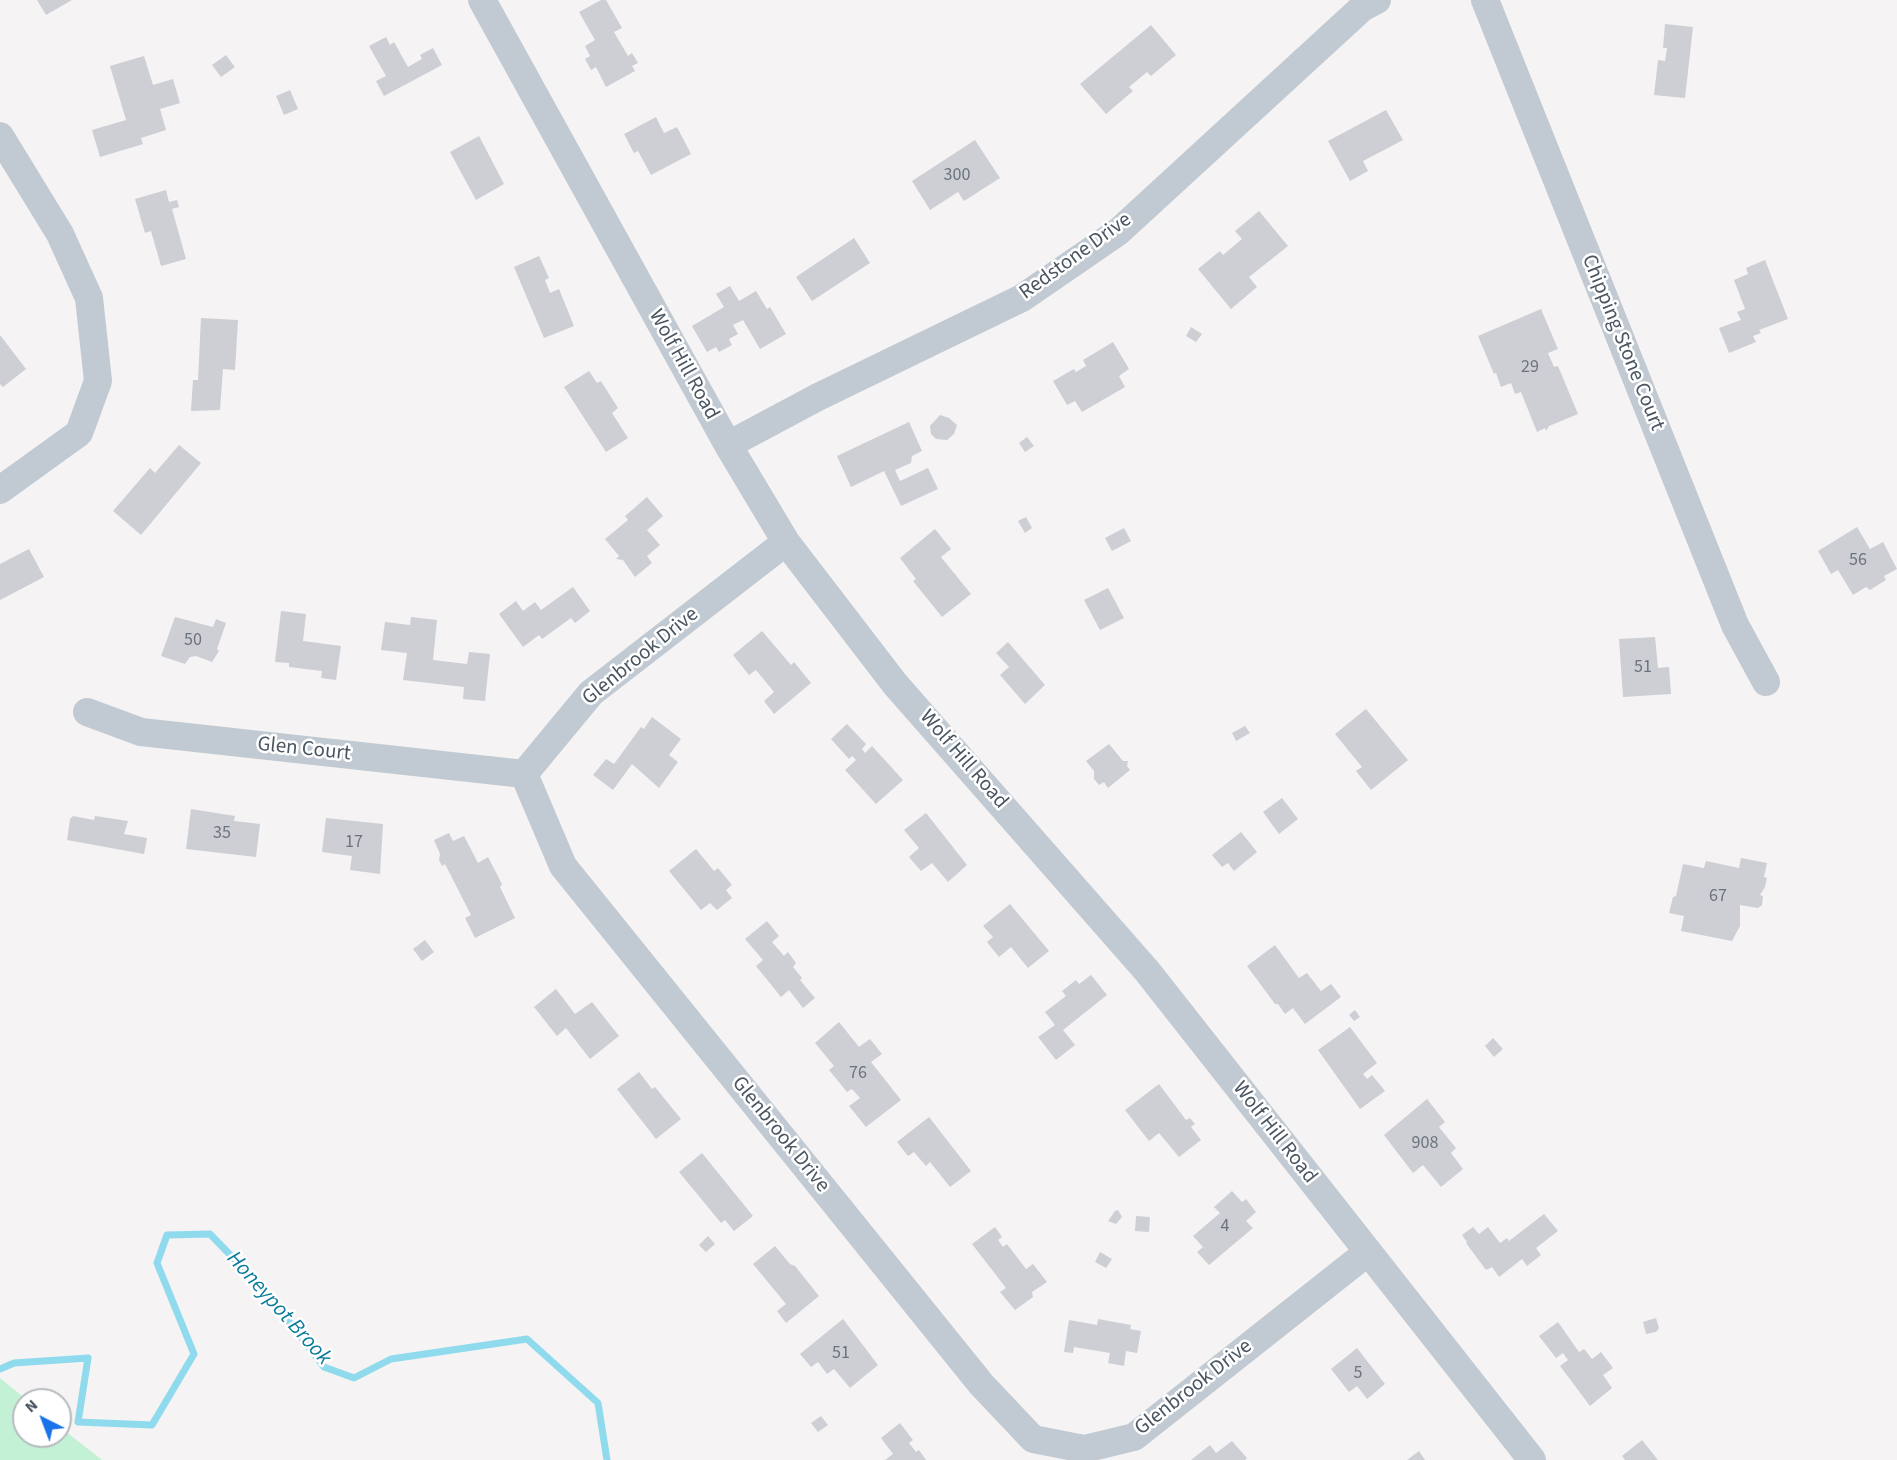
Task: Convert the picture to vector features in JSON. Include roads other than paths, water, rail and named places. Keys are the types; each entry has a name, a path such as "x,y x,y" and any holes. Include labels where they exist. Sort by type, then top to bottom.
{"street":[{"name":"Wolf Hill Road","path":"482,0 728,445 786,542 895,684 1147,971 1532,1460"},
{"name":"Redstone Drive","path":"728,445 819,396 1022,298 1118,232 1362,8 1377,0"},
{"name":"Chipping Stone Court","path":"1485,0 1735,625 1766,682"},
{"path":"0,136 60,234 89,298 98,381 79,433 0,490"},
{"name":"Glenbrook Drive","path":"786,542 591,693 524,774 563,866 981,1384 1033,1440 1084,1449 1134,1437 1368,1252"},
{"name":"Glen Court","path":"87,712 141,732 524,774"}],"waterway":[{"name":"Honeypot Brook","path":"0,1369 14,1363 88,1358 78,1422 152,1425 194,1354 157,1263 167,1235 210,1234 268,1294 324,1367 354,1378 391,1359 527,1339 598,1403 607,1460"}]}
